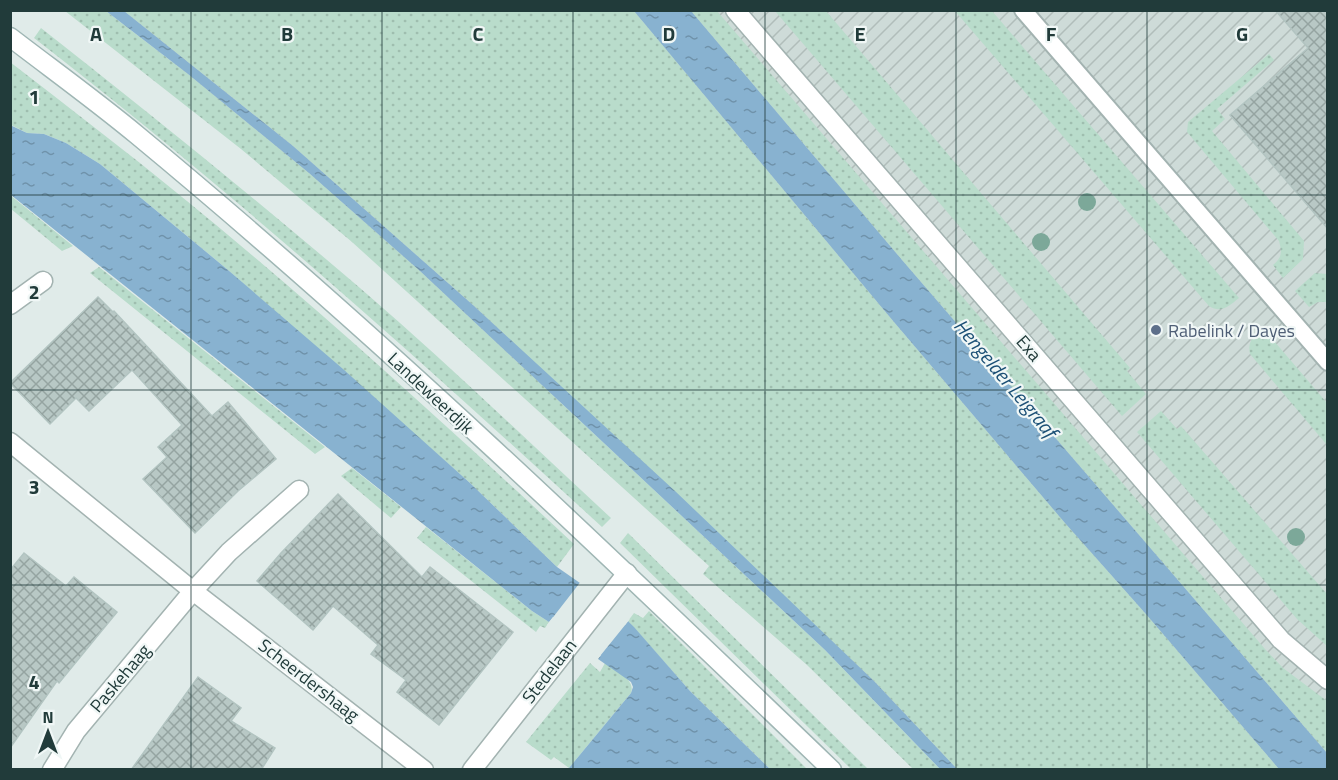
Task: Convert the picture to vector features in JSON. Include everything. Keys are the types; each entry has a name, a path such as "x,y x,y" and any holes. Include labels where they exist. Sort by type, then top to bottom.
{"street":[{"name":"Exa","path":"735,10 1281,640 1328,680"},
{"name":"Landeweerdijk","path":"10,37 136,134 310,282 627,573 832,770"},
{"path":"10,305 43,281"},
{"name":"Scheerdershaag","path":"10,442 193,591 424,770"},
{"path":"193,591 229,552 299,490"},
{"name":"Stedelaan","path":"472,770 627,573"},
{"name":"Paskehaag","path":"52,770 76,731 193,591"}],"lane":[{"path":"1023,10 1328,362"}],"shaded area":[{"path":"114,11 1327,11 1327,769 947,769 741,560"}],"green space":[{"path":"65,11 106,11 188,74 309,173 420,271 825,650 940,769 913,769 807,665 703,574 709,566 352,242 241,149"},
{"path":"124,11 634,11 1065,523 1279,769 957,769 874,681 474,306 293,146"},
{"path":"691,11 717,11 1265,649 1283,668 1327,701 1327,753 902,260"},
{"path":"775,11 826,11 1130,368 1127,371 1146,394 1122,416"},
{"path":"955,11 992,11 1239,298 1221,309 1209,306"},
{"path":"41,28 202,156 360,288 611,518 602,527 323,276 180,155 34,38"},
{"path":"1269,54 1274,60 1217,109 1225,119 1212,131 1304,241 1303,259 1283,278 1273,265 1280,254 1279,241 1187,132 1188,122"},
{"path":"10,62 140,163 282,281 381,367 526,499 574,544 557,567 470,483 228,270 100,164 66,143 44,134 27,133 11,125"},
{"path":"10,195 73,246 62,251 11,209"},
{"path":"99,267 325,447 315,454 90,273"},
{"path":"1315,273 1327,274 1327,302 1318,302 1309,307 1295,291"},
{"path":"1263,328 1327,403 1327,445 1250,354 1250,342"},
{"path":"1161,411 1177,429 1181,426 1327,594 1327,646 1297,619 1137,432"},
{"path":"352,468 401,507 391,518 341,476"},
{"path":"426,527 549,622 545,628 540,626 536,632 417,538"},
{"path":"628,533 868,769 851,769 620,543"},
{"path":"649,611 807,769 770,769 690,691 628,621 634,613 643,618"},
{"path":"590,663 600,672 605,663 619,672 628,679 632,688 631,693 569,768 554,757 551,760 526,742"}],"water":[{"path":"106,11 124,11 293,146 474,306 675,491 874,681 957,769 940,769 825,650 420,271 309,173 188,74"},
{"path":"634,11 691,11 902,260 1327,753 1327,769 1279,769 1065,523"},
{"path":"10,125 27,133 44,134 66,143 100,164 228,270 470,483 557,567 580,583 577,587 625,625 628,621 690,691 770,769 569,768 631,693 633,687 631,682 598,659 601,655 553,617 549,622 532,611 11,195"}],"pier":[{"path":"582,580 581,587 624,621 630,619 596,661 597,655 554,621 551,625 547,625"}],"building":[{"path":"1275,10 1328,10 1328,229 1230,115 1308,48"},
{"path":"98,297 114,311 212,416 228,402 276,459 238,491 195,533 143,479 167,457 158,447 182,425 132,370 89,411 76,398 50,424 10,383"},
{"path":"338,494 422,577 430,567 513,632 439,725 397,692 406,680 371,654 378,645 333,606 313,630 257,581"},
{"path":"24,553 66,586 74,577 117,612 59,683 57,681 10,748 11,569"},
{"path":"198,677 241,708 231,721 275,748 261,770 131,770"}],"place":[{"name":"Rabelink / Dayes","path":"1156,330"}],"water label":[{"name":"Hengelder Leigraaf","path":"1006,378"}]}
